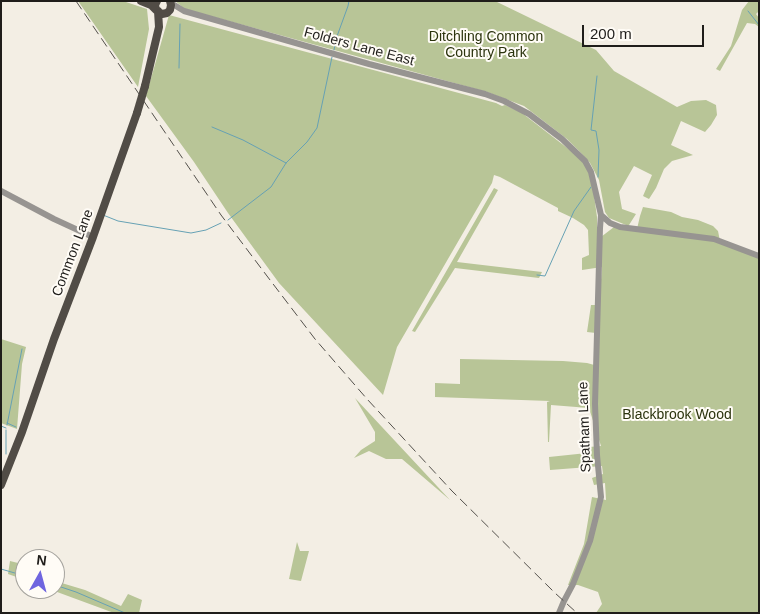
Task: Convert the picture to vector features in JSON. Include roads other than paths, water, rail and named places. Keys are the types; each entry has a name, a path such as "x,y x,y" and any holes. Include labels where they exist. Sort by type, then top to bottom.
{"main road":[{"path":"141,1 157,7 162,14 168,12"},
{"name":"Common Lane","path":"1,484 22,432 54,338 93,237 137,113 159,27 162,18 171,7 170,2"},
{"name":"Common Lane","path":"157,7 159,27"}],"street":[{"name":"Folders Lane East","path":"170,2 184,11 369,64 485,94 515,105 562,139 585,161 591,172 601,215"},
{"name":"Folders Lane East","path":"168,12 184,11"},
{"path":"1,191 93,237"},
{"path":"601,215 612,225 714,239 759,256"},
{"name":"Spatham Lane","path":"559,613 590,541 601,497 596,455 595,404 601,215"},
{"path":"600,231 612,225"}],"waterway":[{"path":"334,50 349,1"},
{"path":"748,11 759,25"},
{"path":"179,68 180,24"},
{"path":"228,220 271,187 286,163 307,142 317,128 332,57"},
{"path":"597,76 591,130 596,131 599,150 598,177"},
{"path":"212,127 243,140 286,163"},
{"path":"537,275 545,276 574,211 591,187"},
{"path":"103,215 118,221 191,233 206,230 221,223"},
{"path":"7,425 22,349"},
{"path":"7,423 16,427"},
{"path":"1,426 6,428"},
{"path":"6,430 6,454"},
{"path":"1,569 15,573"},
{"path":"65,588 125,613"}],"railway":[{"path":"76,1 221,215 315,339 367,399 452,491 577,613"}],"park label":[{"name":"Ditchling Common Country Park","path":"486,46"},
{"name":"Blackbrook Wood","path":"677,415"}]}
